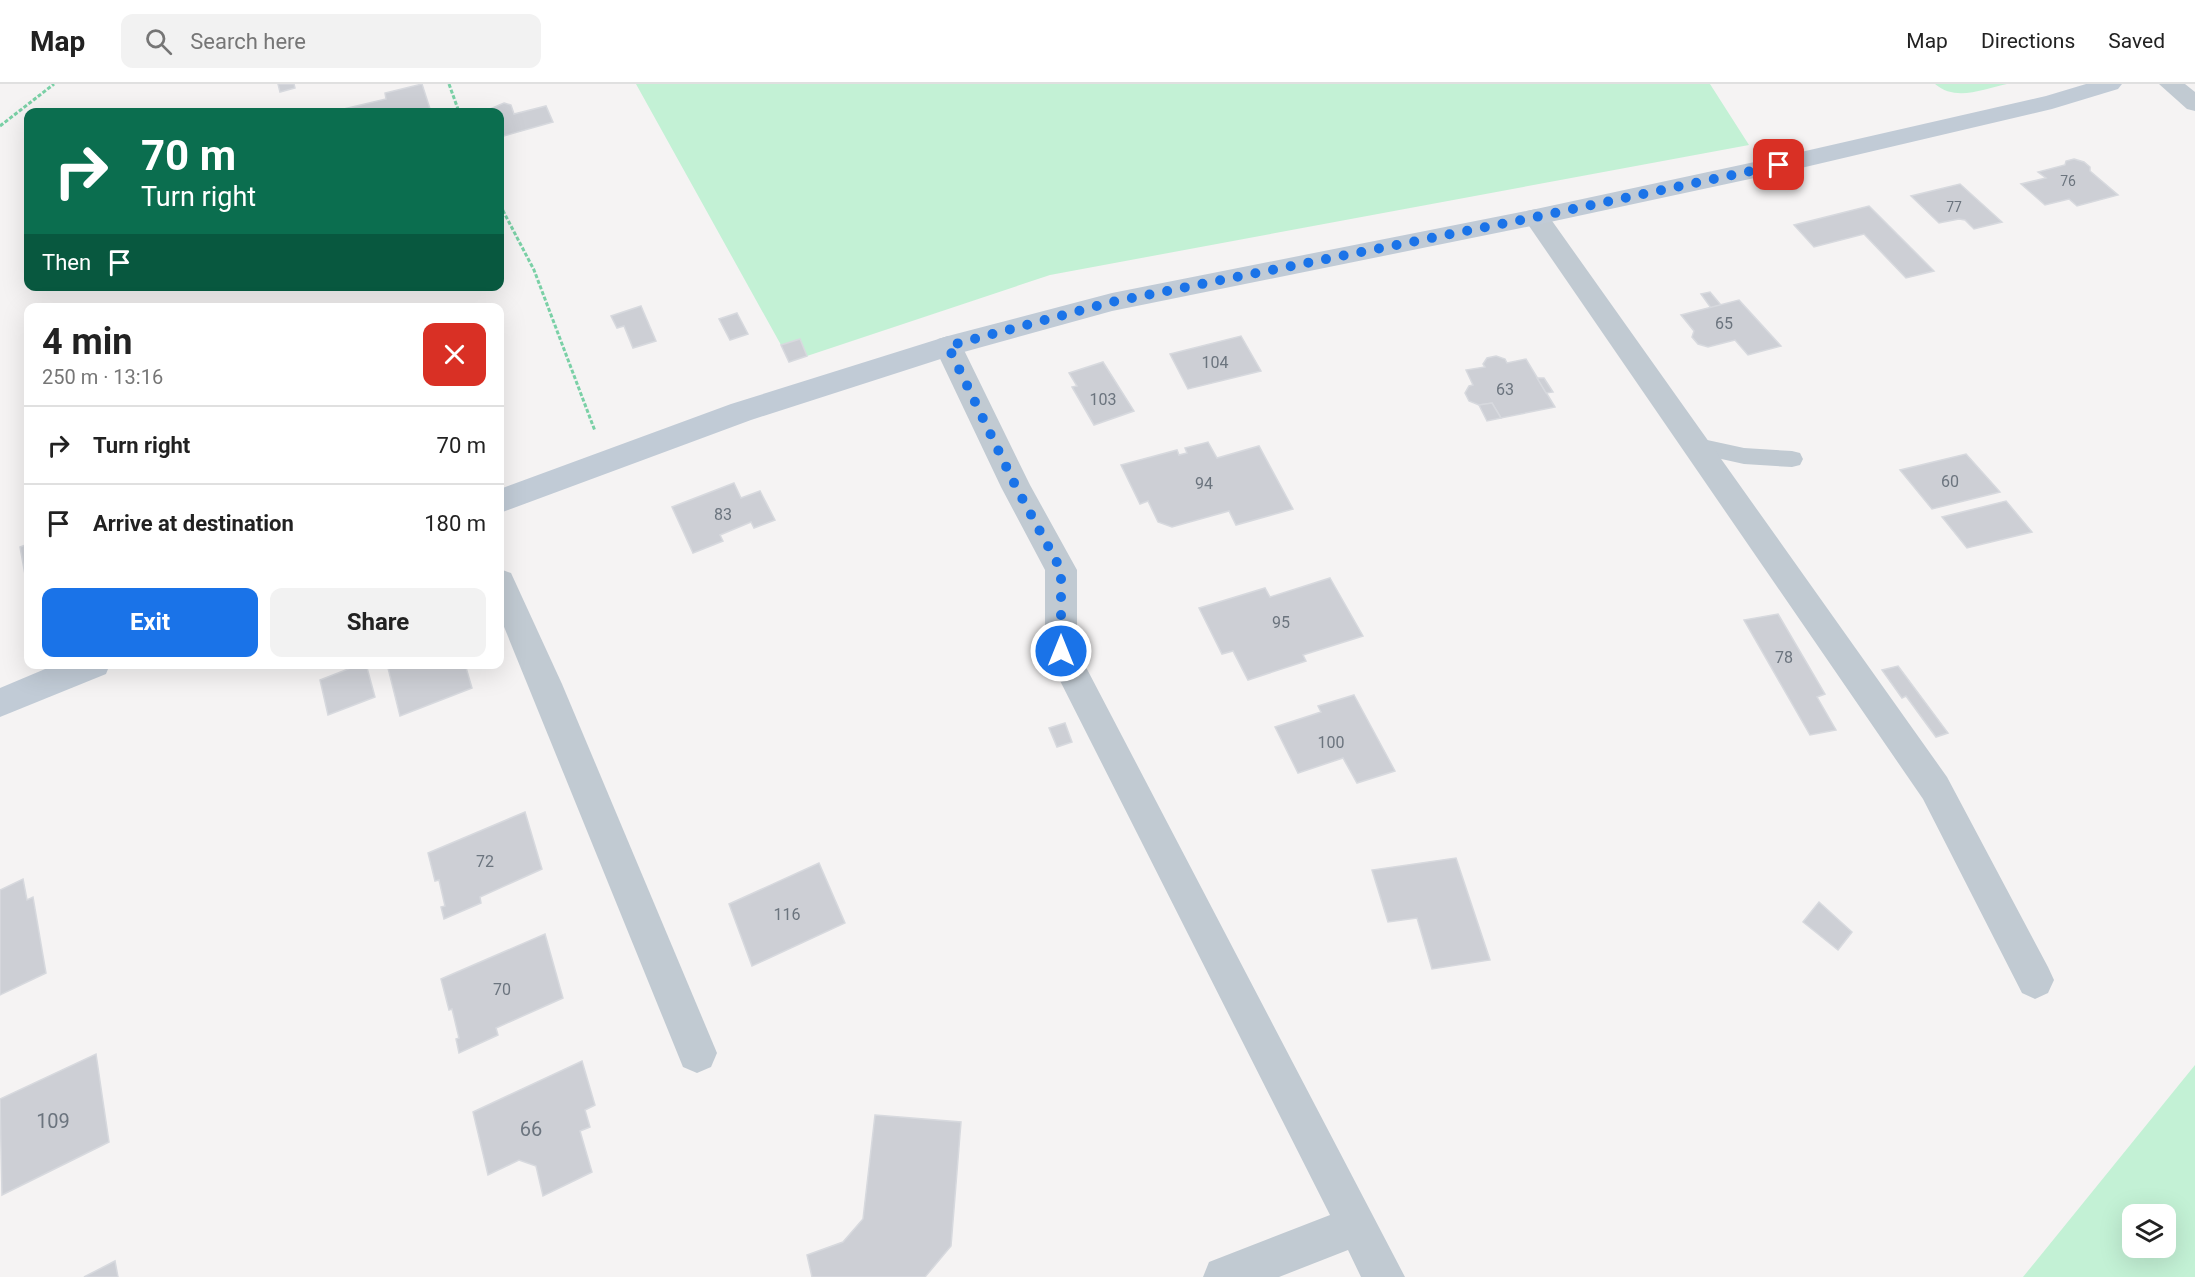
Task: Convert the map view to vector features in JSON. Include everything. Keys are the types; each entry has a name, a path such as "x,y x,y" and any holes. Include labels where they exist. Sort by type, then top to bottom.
{"street":[{"path":"504,499 741,412 948,346 1112,302 1536,217 1801,160 2052,102 2110,84"},
{"path":"2171,84 2195,104"},
{"path":"1536,217 1935,788 2035,980"},
{"path":"948,346 1016,487 1061,570 1061,651 1384,1277"},
{"path":"504,591 545,684 697,1053"},
{"path":"0,703 82,669"},
{"path":"1224,1277 1357,1226"}],"lane":[{"path":"1698,446 1744,456 1792,459"}],"path":[{"path":"0,126 54,84"},
{"path":"449,84 458,108"},
{"path":"504,213 534,270 606,460"}],"green space":[{"path":"636,84 1710,84 1749,145 1050,275 807,356 799,340 781,345"},
{"path":"1935,84 2007,84 1961,93 1943,89"},
{"path":"2195,1065 2195,1277 2023,1277"}],"building":[{"path":"278,84 294,84 295,88 280,92"},
{"path":"422,84 430,108 348,108 386,99 385,93"},
{"path":"504,103 511,105 514,114 546,106 553,122 504,136 504,108 492,108"},
{"path":"2074,159 2084,162 2090,167 2090,171 2118,195 2077,206 2069,199 2045,205 2021,184 2046,178 2038,172 2065,165 2066,161"},
{"path":"1960,184 2002,222 1974,229 1965,220 1939,223 1911,196"},
{"path":"1869,206 1934,271 1906,278 1864,234 1814,247 1794,225"},
{"path":"1710,292 1721,305 1711,308 1701,294"},
{"path":"1739,300 1781,346 1748,355 1735,340 1708,347 1698,344 1692,337 1694,331 1681,315"},
{"path":"641,306 656,341 633,348 624,326 617,328 611,316"},
{"path":"737,313 748,334 730,340 719,319"},
{"path":"1241,336 1261,371 1188,389 1170,354"},
{"path":"800,339 807,356 789,362 781,345"},
{"path":"1496,356 1505,359 1507,363 1526,359 1555,407 1501,418 1492,403 1479,405 1469,401 1465,393 1469,386 1473,385 1466,370 1485,367 1483,364 1487,358"},
{"path":"1103,362 1134,411 1094,425 1072,387 1077,386 1069,373"},
{"path":"1537,378 1544,378 1553,392 1546,393"},
{"path":"1492,403 1501,418 1487,421 1479,405"},
{"path":"1208,442 1217,458 1259,446 1293,509 1236,525 1229,511 1172,527 1158,522 1148,501 1140,504 1121,465 1177,450 1179,455 1187,453 1185,448"},
{"path":"1966,454 2000,492 1932,509 1900,470"},
{"path":"734,483 741,498 760,491 775,520 754,528 751,522 720,535 723,541 693,553 672,507"},
{"path":"2006,501 2032,532 1967,548 1942,517"},
{"path":"24,546 24,569 20,547"},
{"path":"1330,578 1363,636 1303,655 1306,661 1248,680 1233,651 1222,654 1199,608 1265,588 1270,597"},
{"path":"1778,614 1825,694 1817,697 1836,730 1810,735 1744,620"},
{"path":"1898,666 1948,733 1936,737 1906,696 1902,698 1882,670"},
{"path":"348,669 367,669 375,697 328,715 320,680"},
{"path":"388,669 466,669 472,688 400,716"},
{"path":"1354,695 1395,771 1357,783 1343,758 1298,773 1275,727 1321,712 1318,706"},
{"path":"1065,723 1072,742 1057,747 1049,728"},
{"path":"525,812 542,869 480,897 481,903 444,919 441,907 445,906 439,880 435,881 428,853"},
{"path":"1456,858 1490,960 1432,969 1417,918 1388,922 1372,870"},
{"path":"819,863 845,923 752,966 729,904"},
{"path":"23,879 27,900 33,897 46,973 0,995 0,890"},
{"path":"1819,902 1852,932 1838,950 1803,922"},
{"path":"545,934 563,998 496,1028 498,1035 459,1053 456,1039 459,1038 452,1009 449,1010 441,979"},
{"path":"96,1054 109,1142 2,1195 0,1099"},
{"path":"582,1061 595,1105 585,1110 590,1127 580,1131 592,1172 543,1196 536,1166 519,1160 488,1175 473,1112"},
{"path":"875,1115 961,1122 951,1246 925,1277 812,1277 807,1255 843,1242 863,1219"},
{"path":"115,1261 118,1277 84,1277"}],"route":[{"path":"1061,651 1061,570 1016,487 948,346 1112,302 1213,280 1536,217 1779,165"}]}
